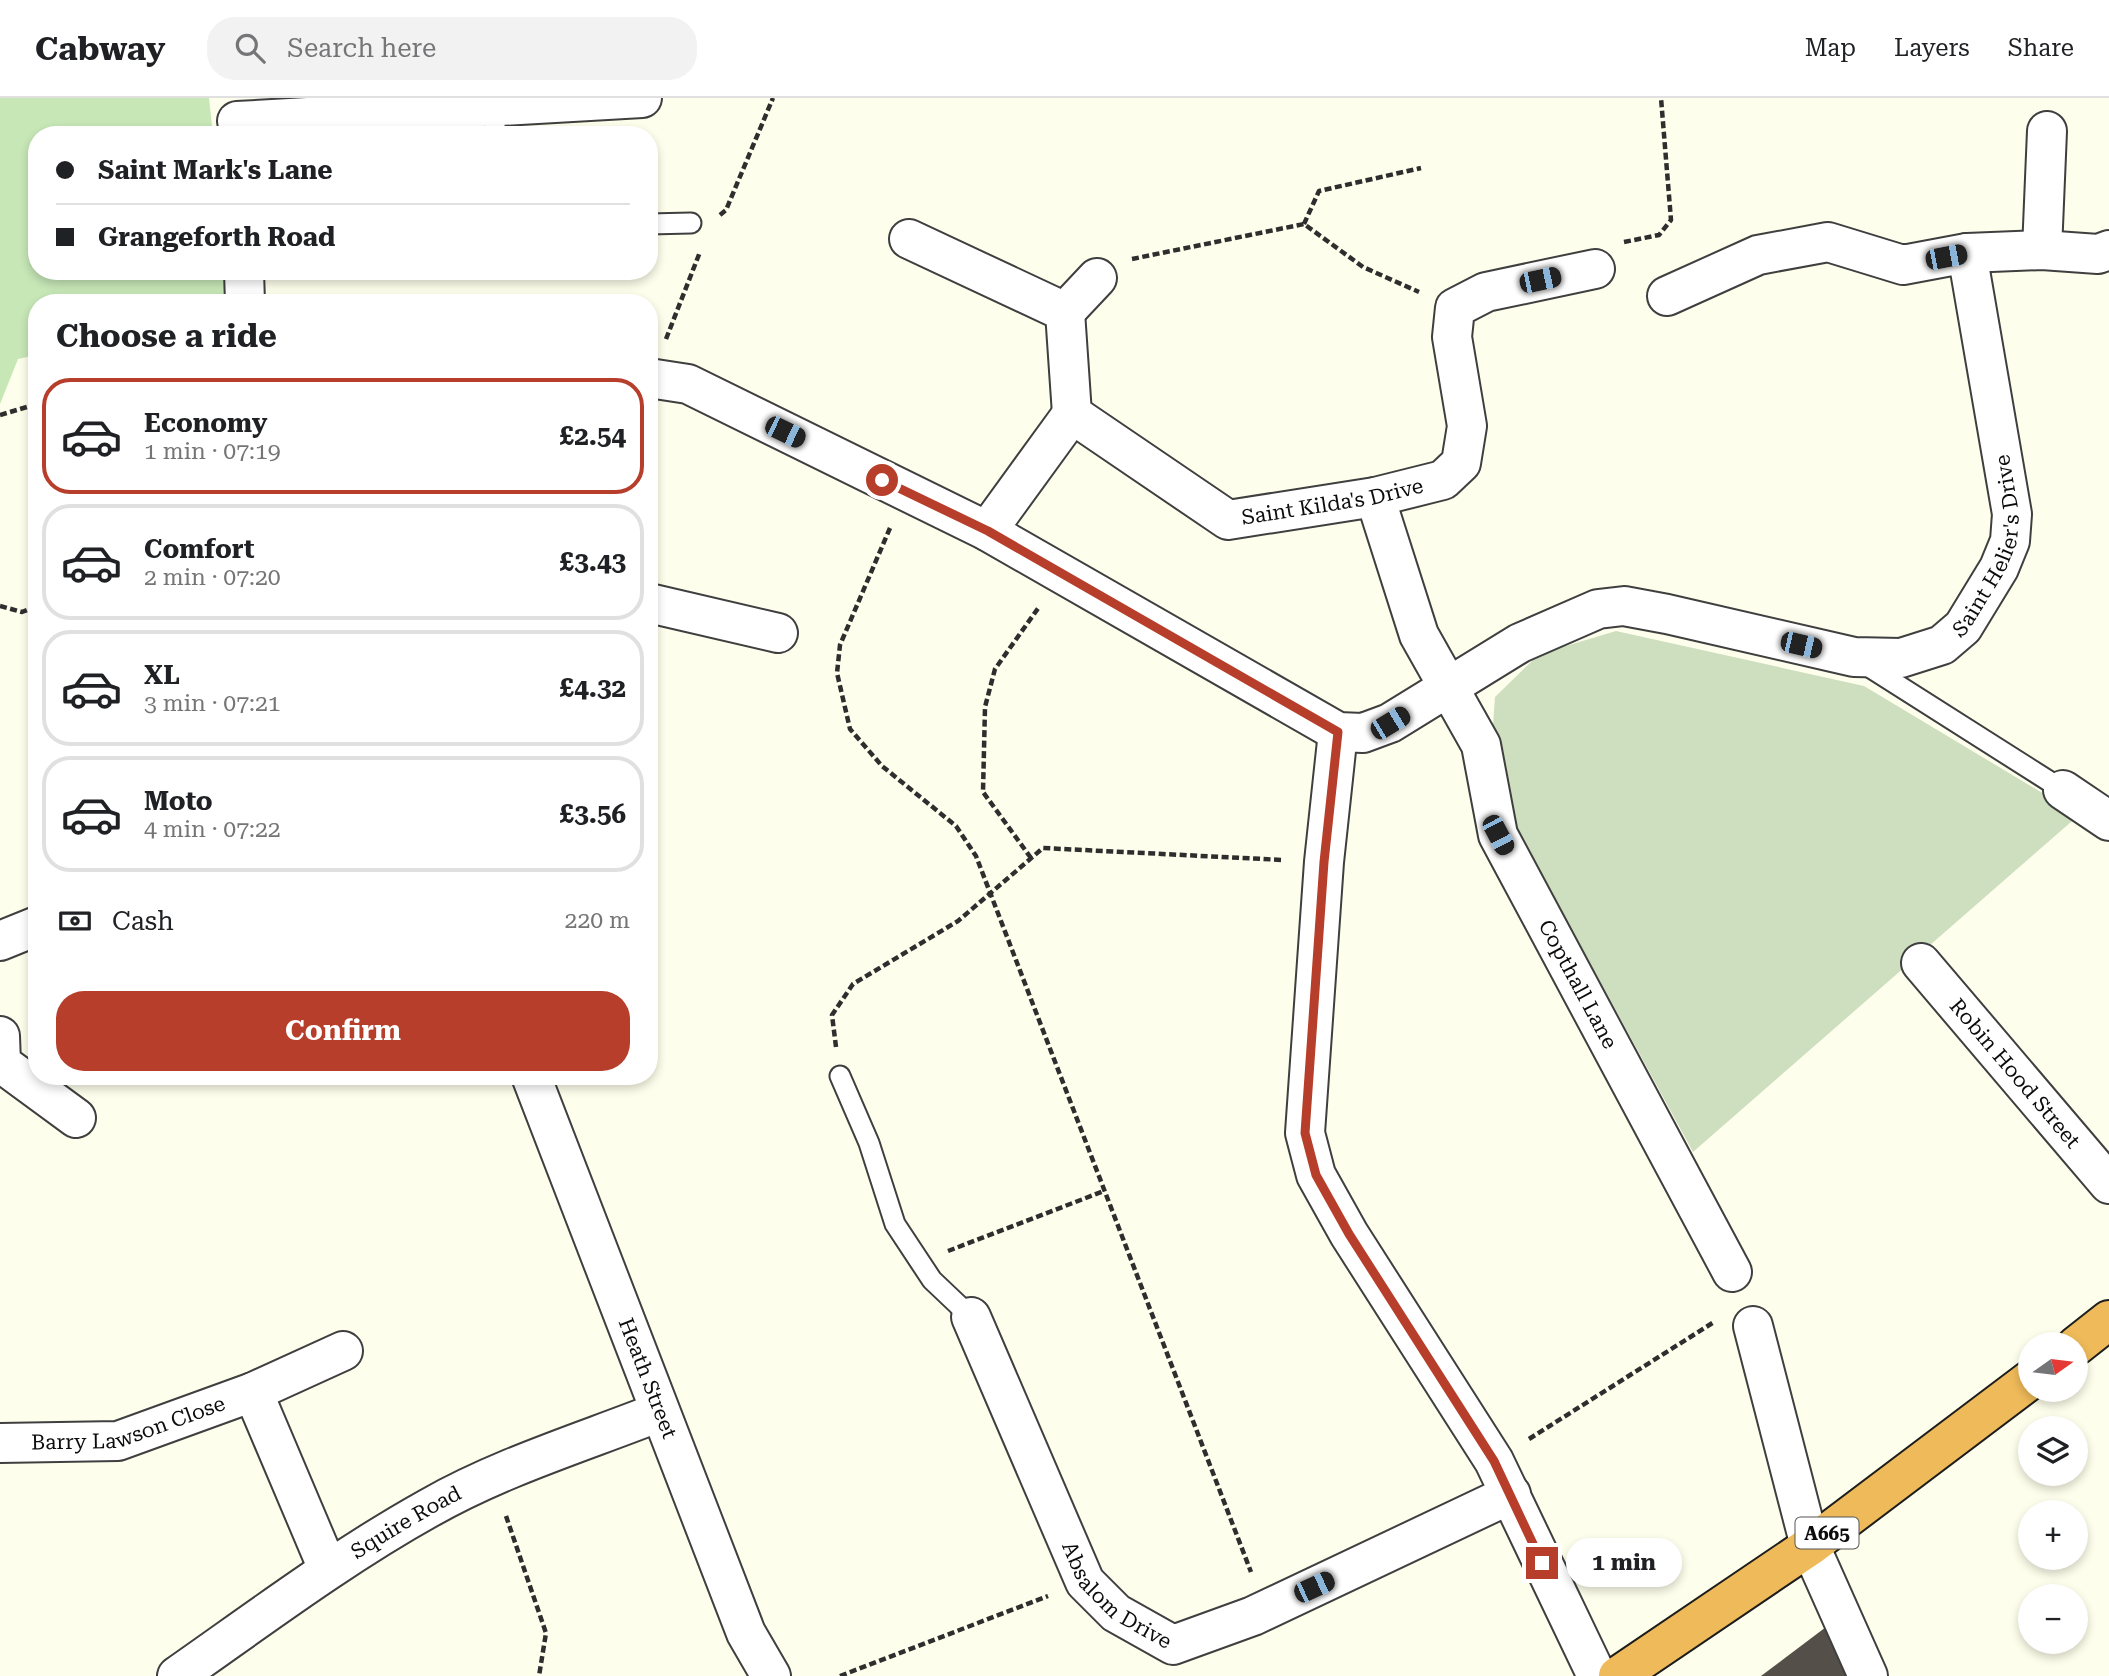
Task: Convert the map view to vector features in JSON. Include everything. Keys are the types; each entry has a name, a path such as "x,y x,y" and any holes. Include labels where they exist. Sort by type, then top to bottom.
{"highway":[{"path":"2088,1337 2109,1320"},
{"name":"A665","path":"1618,1676 1810,1546 2018,1389"}],"street":[{"path":"237,118 495,121 642,98"},
{"path":"2042,250 2047,131"},
{"path":"909,239 1065,312"},
{"path":"1667,296 1758,255 1828,242 1903,265 1967,253 2042,250 2098,254 2109,250"},
{"name":"Saint Helier's Drive","path":"1338,732 1363,733 1390,723 1520,643 1561,622 1598,609 1624,606 1854,657 1901,658 1942,645 1963,627 1979,604 2010,541 2012,514 1967,253"},
{"path":"1455,307 1486,292 1595,269"},
{"path":"988,531 1072,414 1065,312 1097,278"},
{"name":"Saint Kilda's Drive","path":"1072,414 1228,520 1375,497 1443,480 1461,463 1467,426 1452,337 1455,307"},
{"path":"658,379 688,384 988,531 1338,732 1324,862 1305,1133 1316,1175 1349,1234 1494,1461 1597,1676"},
{"name":"Copthall Lane","path":"1375,497 1419,635 1481,746 1498,835 1732,1272"},
{"path":"658,605 778,633"},
{"path":"2063,790 2109,821"},
{"path":"0,941 28,930"},
{"name":"Robin Hood Street","path":"1921,963 2109,1184"},
{"path":"0,1036 1,1063 28,1083"},
{"path":"31,1085 75,1118"},
{"name":"Heath Street","path":"534,1085 746,1633 771,1676"},
{"name":"Absalom Drive","path":"971,1317 1085,1582 1116,1613 1172,1645 1265,1610 1511,1494"},
{"path":"1737,1321 1810,1546 1868,1676"},
{"name":"Barry Lawson Close","path":"0,1443 118,1441 253,1392 343,1351"},
{"name":"Barry Lawson Close","path":"253,1392 328,1569"},
{"name":"Squire Road","path":"177,1676 328,1569 430,1507 493,1477 659,1412"}],"lane":[{"path":"658,225 691,223"},
{"path":"1854,657 2063,790"},
{"path":"840,1076 869,1143 895,1224 932,1280 971,1317"}],"path":[{"path":"1595,269 1611,245 1659,234 1671,220 1661,98"},
{"path":"1304,224 1318,191 1421,168"},
{"path":"1097,278 1104,265 1304,224 1363,267 1455,307"},
{"path":"0,415 28,407"},
{"path":"906,491 840,645 838,673 850,729 882,766 956,826 976,856 1265,1610"},
{"path":"1031,859 983,792 985,707 995,669 1062,575"},
{"path":"0,606 22,612 28,610"},
{"path":"840,1076 832,1015 853,984 958,921 1043,848 1324,862"},
{"path":"920,1262 1104,1191"},
{"path":"1552,1424 1737,1321"},
{"path":"493,1477 546,1633 539,1676"},
{"path":"840,1676 1085,1582"}],"green space":[{"path":"0,98 209,98 212,126 28,126 28,280 227,280 227,294 28,294 28,357 18,359 0,404"},
{"path":"1616,631 1864,686 2079,815 1693,1152 1516,827 1492,740 1495,697 1539,654"}],"building":[{"path":"1830,1624 1852,1676 1761,1676"}],"route":[{"path":"882,480 988,531 1338,732 1324,862 1305,1133 1310,1154 1316,1175 1349,1234 1494,1461 1542,1563"}]}
